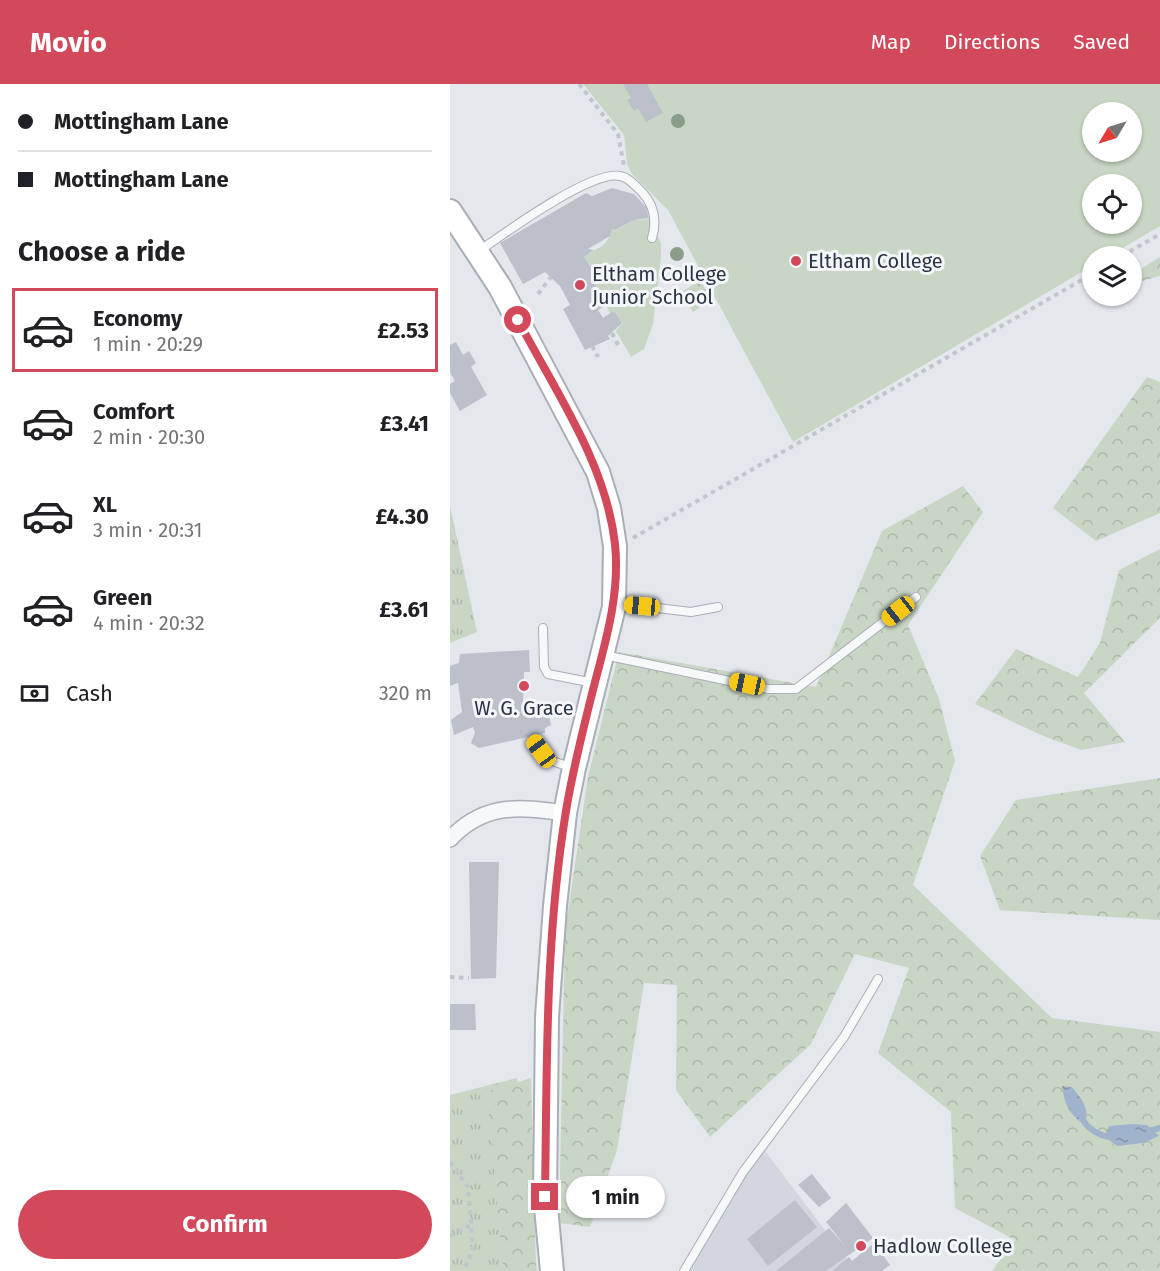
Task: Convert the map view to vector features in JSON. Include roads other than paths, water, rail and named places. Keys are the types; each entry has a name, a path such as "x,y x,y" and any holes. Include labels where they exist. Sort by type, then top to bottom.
{"street":[{"path":"453,220 478,252 500,287 598,472 609,508 615,546 615,603 565,813 547,1017 545,1197 552,1271"},
{"path":"450,839 487,814 506,807 565,813"}],"lane":[{"path":"478,252 543,208 592,181 615,176 626,178 651,204 655,217 652,238"},
{"path":"602,655 768,689 796,689 916,597"},
{"path":"615,603 691,612 718,607"},
{"path":"543,628 544,667 548,674 595,683"},
{"path":"533,740 550,760 574,768"},
{"path":"684,1271 743,1172 844,1037 878,979"}],"water":[{"path":"1062,1086 1072,1087 1082,1100 1086,1109 1085,1125 1069,1109"},
{"path":"1147,1125 1159,1136 1143,1143 1117,1146 1105,1137 1109,1126"}],"waterway":[{"path":"1082,1118 1095,1132 1112,1137"},
{"path":"1149,1131 1160,1128"}],"place":[{"name":"Eltham College","path":"796,261"},
{"name":"Eltham College Junior School","path":"580,285"},
{"name":"W. G. Grace","path":"524,686"},
{"name":"Hadlow College","path":"861,1246"}]}
